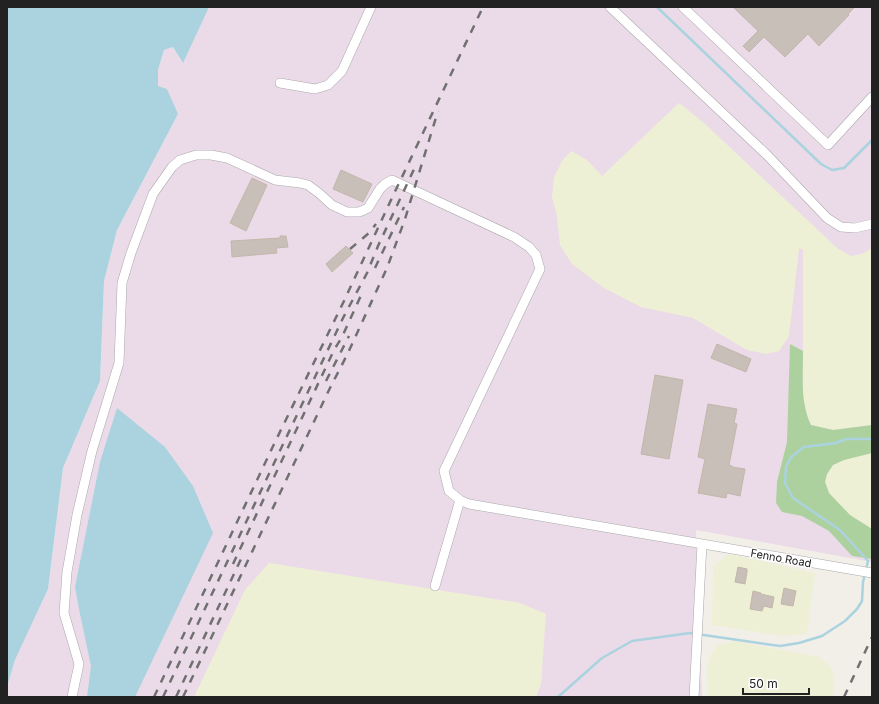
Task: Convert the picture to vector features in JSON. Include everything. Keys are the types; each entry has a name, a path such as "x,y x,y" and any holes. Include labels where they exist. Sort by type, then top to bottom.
{"street":[{"path":"280,83 316,89 328,85 342,71 371,7"},
{"path":"610,7 766,155 827,218 841,227 855,228 872,224"},
{"path":"683,7 828,144 872,97"},
{"path":"72,697 78,664 64,613 67,572 77,515 92,451 119,362 122,283 152,194 180,160 196,155 211,155 227,158 275,180 308,185 332,205 347,212 359,212 368,208 380,189 392,180 514,237 529,247 536,255 540,269 444,471 449,491 460,500 435,586"},
{"name":"Fenno Road","path":"460,500 469,504 872,573"},
{"path":"694,697 702,544"}],"shaded area":[{"path":"208,7 872,7 872,562 696,530 702,697 7,697 7,687 15,660 48,589 63,468 100,381 104,281 117,230 178,114 158,86 158,70 164,50 173,47 182,62"}],"green space":[{"path":"679,103 704,123 838,249 851,256 862,254 872,248 872,425 833,430 811,425 807,417 803,396 803,250 799,248 789,336 779,351 766,354 747,350 693,318 641,307 604,288 572,264 560,245 557,216 552,197 554,177 562,161 571,151 587,160 602,176"},
{"path":"790,344 803,351 804,398 807,416 811,425 833,430 872,425 872,453 844,460 833,465 827,474 825,482 829,493 850,515 872,529 872,559 852,556 829,531 802,516 782,512 776,503 777,482 787,442"},
{"path":"872,453 872,529 850,516 829,493 825,482 827,474 833,465 844,460"},
{"path":"729,554 815,573 807,634 784,636 712,625 713,567"},
{"path":"269,563 520,603 546,614 541,684 536,697 194,697 245,590"},
{"path":"734,641 820,657 831,667 835,680 832,697 708,697 707,665 712,652 719,645"}],"water":[{"path":"7,7 209,7 183,63 173,47 164,50 158,70 158,86 167,89 178,114 117,230 104,281 100,381 63,468 48,589 15,660 7,687"},
{"path":"117,408 165,447 193,486 213,533 135,697 87,697 91,666 75,587 100,462"}],"building":[{"path":"733,7 855,7 819,46 808,34 785,57 764,37 749,52 743,46 758,31"},
{"path":"341,170 372,184 363,202 333,189"},
{"path":"252,178 267,185 246,231 230,223"},
{"path":"280,236 286,236 288,247 276,248 277,253 232,257 231,241 280,238"},
{"path":"346,246 353,253 332,272 326,264"},
{"path":"717,344 751,359 746,372 711,358"},
{"path":"655,375 683,380 669,459 641,454"},
{"path":"708,404 737,409 734,423 737,424 729,465 732,467 745,469 740,496 727,493 726,498 698,493 705,459 698,457"},
{"path":"738,567 747,569 745,584 735,582"},
{"path":"784,588 796,591 793,606 781,604"},
{"path":"753,591 774,597 772,608 764,606 762,611 750,609"}],"waterway":[{"path":"657,7 821,164 832,170 844,168 872,140"},
{"path":"558,697 602,658 632,641 690,633 780,646 799,643 822,636 845,621 857,609 862,601 863,582 868,561 840,530 793,498 785,483 786,467 791,457 804,447 836,443 846,439 872,439"}],"railway":[{"path":"154,697 483,7"},
{"path":"183,697 347,355 387,268 405,219 438,111"},
{"path":"163,697 343,318 367,273 415,167"},
{"path":"375,268 404,207"},
{"path":"350,249 369,233 376,224"},
{"path":"233,564 363,291"},
{"path":"326,381 349,336"},
{"path":"176,697 241,559"},
{"path":"844,697 872,637"}]}
